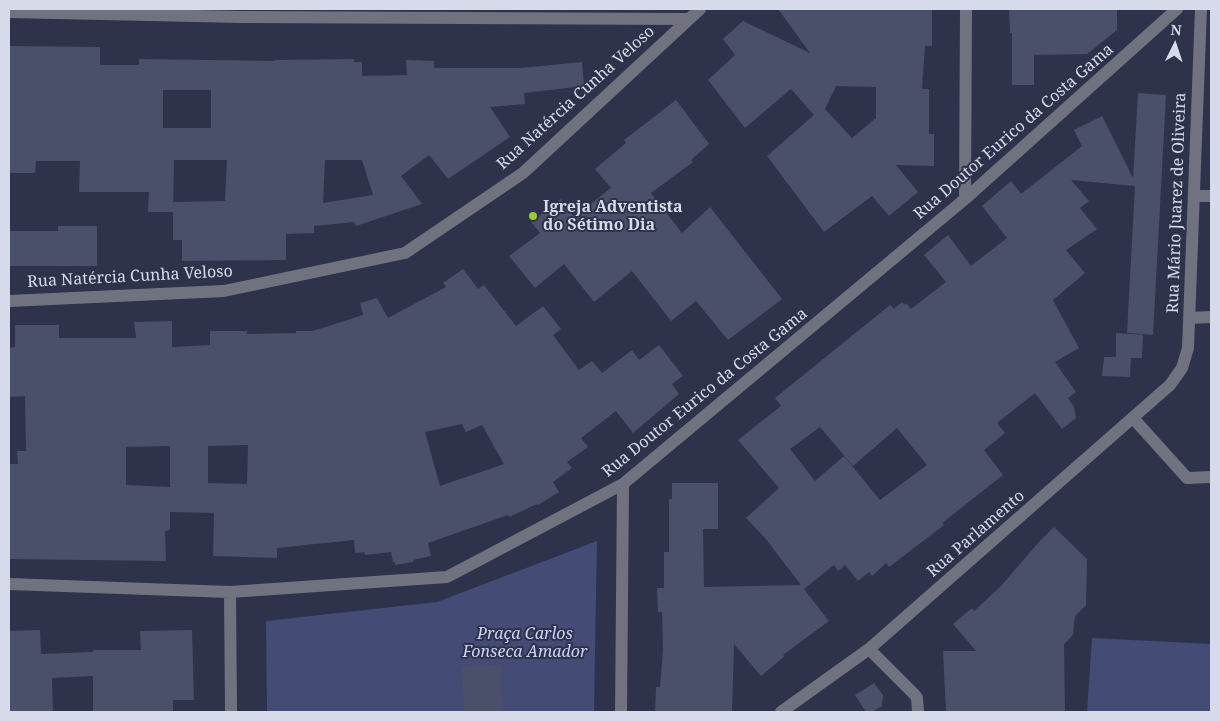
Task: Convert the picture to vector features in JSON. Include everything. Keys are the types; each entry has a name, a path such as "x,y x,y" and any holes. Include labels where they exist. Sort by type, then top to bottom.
{"street":[{"name":"Rua Natércia Cunha Veloso","path":"9,301 224,291 405,253 523,172 700,9"},
{"path":"965,199 966,9"},
{"name":"Rua Doutor Eurico da Costa Gama","path":"9,584 230,592 447,577 623,484 965,199 1177,9"},
{"name":"Rua Mário Juarez de Oliveira","path":"1182,368 1188,348 1194,196 1205,80 1201,9"},
{"path":"9,12 411,13 687,19"},
{"path":"1194,196 1211,196"},
{"path":"1189,318 1211,317"},
{"name":"Rua Parlamento","path":"781,712 869,649 1170,385 1182,368"},
{"path":"1133,418 1188,478 1211,477"},
{"path":"621,712 623,484"},
{"path":"230,592 231,712"},
{"path":"869,649 915,695 918,712"}],"green space":[{"name":"Praça Carlos Fonseca Amador","path":"597,541 594,712 267,712 266,621 437,602"},
{"path":"1092,638 1211,644 1211,712 1087,712"}],"building":[{"path":"778,9 932,9 932,46 925,46 922,89 929,89 929,134 934,134 934,166 896,165 918,192 889,216 872,196 824,232 767,156 814,115 791,89 745,128 708,80 735,55 723,39 743,21 810,53","holes":["836,86 876,87 876,118 852,138 825,109"]},
{"path":"1009,9 1117,9 1117,30 1087,54 1034,55 1034,85 1012,85 1012,33 1010,33"},
{"path":"9,46 100,47 100,65 139,65 139,59 275,61 354,59 354,62 362,62 362,76 407,75 406,60 434,61 434,68 522,68 582,62 584,86 524,93 525,104 490,107 510,137 448,179 429,155 401,176 422,204 356,226 354,222 314,226 314,233 286,234 286,260 182,261 182,240 173,240 173,212 148,212 149,192 79,192 80,161 36,161 35,173 9,173","holes":["163,90 211,90 211,128 163,128","174,160 227,160 225,201 173,202","325,160 362,160 373,195 323,203"]},
{"path":"1138,93 1166,95 1153,335 1127,333 1135,186 1071,180 1089,201 1080,208 1097,229 1066,250 1085,273 1053,300 1079,348 1055,362 1076,392 1068,398 1074,407 1076,418 1062,429 1035,393 997,423 1005,433 984,450 1003,475 942,523 944,525 889,567 886,563 872,576 869,572 858,581 845,565 838,571 834,565 804,589 829,621 783,655 785,656 761,676 734,644 732,712 655,712 656,687 660,687 663,651 662,612 658,612 657,588 664,588 664,552 669,552 669,499 672,499 672,483 718,483 718,529 703,529 704,587 801,585 765,538 746,518 779,488 738,440 781,406 775,398 890,305 894,309 902,302 905,305 906,303 911,309 946,282 924,255 948,235 971,266 1007,238 982,206 1011,181 1021,194 1082,146 1074,130 1102,116 1133,178","holes":["820,427 853,466 897,428 927,465 880,500 844,456 815,481 790,449"]},
{"path":"676,100 709,144 691,160 693,162 651,193 682,233 710,207 782,299 728,340 696,301 671,321 632,271 594,302 564,264 535,288 509,256 540,233 531,222 561,199 574,217 611,188 595,169 626,143 624,140"},
{"path":"58,226 97,226 97,266 9,266 9,231 58,231"},
{"path":"463,269 478,289 484,285 516,326 543,306 561,329 553,335 579,370 592,361 602,373 632,350 639,360 659,345 683,376 672,384 679,394 633,433 616,411 581,438 588,447 567,462 572,468 553,482 559,492 538,505 509,517 508,515 428,543 431,556 413,560 413,562 395,565 391,552 365,555 364,552 355,553 354,540 277,548 277,558 213,556 214,513 170,512 170,530 165,531 166,561 9,559 9,464 18,464 17,451 26,451 25,396 9,397 9,348 15,347 15,325 59,325 59,338 136,338 134,322 172,321 172,347 210,345 210,331 247,331 247,334 313,331 363,315 360,303 377,298 388,318 446,287 443,283","holes":["462,424 466,432 482,425 504,464 440,486 425,432","248,445 247,484 208,483 208,446","170,446 170,487 126,485 126,447"]},
{"path":"1116,333 1143,335 1142,358 1131,358 1130,377 1102,376 1104,357 1116,357"},
{"path":"1054,527 1087,559 1086,605 1075,616 1073,635 1064,644 1065,712 946,712 943,651 976,651 953,624 972,608 974,611 1001,586"},
{"path":"40,630 41,654 93,652 93,650 141,650 140,631 192,630 194,700 173,700 173,712 93,712 93,676 52,678 53,712 9,712 9,631"},
{"path":"501,665 503,712 464,712 462,667"},
{"path":"874,683 883,695 882,706 872,712 866,712 855,695"}],"place":[{"name":"Igreja Adventista do Sétimo Dia","path":"533,216"}]}
